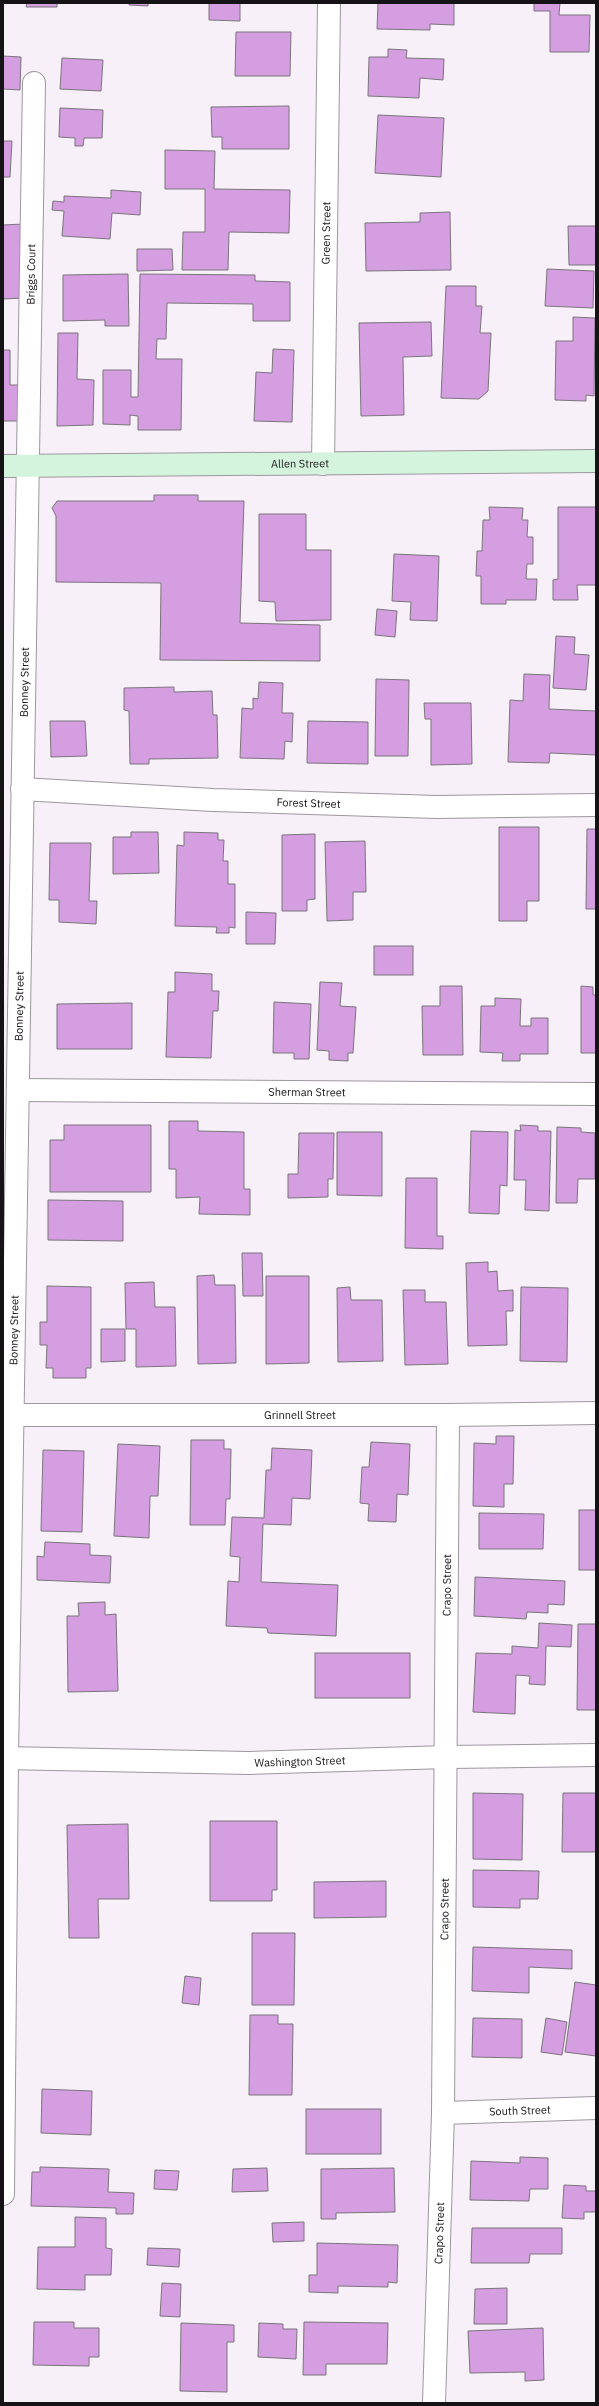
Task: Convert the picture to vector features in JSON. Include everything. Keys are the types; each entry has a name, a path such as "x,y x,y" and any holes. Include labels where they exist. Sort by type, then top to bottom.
{"main road":[{"name":"Allen Street","path":"3,466 596,461"}],"street":[{"name":"Green Street","path":"323,464 329,3"},
{"name":"Briggs Court","path":"27,466 34,83"},
{"name":"Bonney Street","path":"3,2194 8,1415 18,1090 27,466"},
{"name":"Forest Street","path":"22,789 212,800 414,806 596,805"},
{"name":"Sherman Street","path":"18,1090 596,1094"},
{"name":"Grinnell Street","path":"8,1415 448,1416 596,1413"},
{"name":"Crapo Street","path":"434,2403 443,2113 447,1757 448,1416"},
{"name":"Washington Street","path":"5,1758 249,1764 447,1757 596,1755"},
{"name":"South Street","path":"443,2113 596,2108"}],"building":[{"path":"27,3 57,3 57,7 26,7"},
{"path":"129,3 148,3 148,6 129,5"},
{"path":"209,3 240,3 240,21 209,20"},
{"path":"378,3 454,3 454,25 430,24 430,30 377,29"},
{"path":"534,3 560,3 559,15 590,15 589,52 550,52 550,11 534,11"},
{"path":"236,32 291,32 290,76 235,76"},
{"path":"388,49 407,50 406,58 444,59 443,80 420,78 419,98 368,96 369,57 388,57"},
{"path":"3,56 21,57 20,90 3,89"},
{"path":"62,58 103,60 101,91 60,89"},
{"path":"289,106 289,149 222,149 222,137 212,137 211,107"},
{"path":"60,108 103,110 102,138 84,138 83,146 75,146 75,138 59,137"},
{"path":"378,115 444,118 441,177 375,173"},
{"path":"3,141 12,141 10,177 3,177"},
{"path":"165,150 215,151 214,189 290,190 289,233 229,232 228,270 182,270 183,232 205,232 205,189 165,189"},
{"path":"111,190 141,192 140,215 112,213 110,239 62,236 64,211 52,210 53,201 64,202 64,196 111,198"},
{"path":"450,212 451,270 366,271 365,223 420,222 420,213"},
{"path":"23,224 23,298 3,299 3,225"},
{"path":"568,226 596,226 596,265 569,265"},
{"path":"137,249 172,249 173,270 137,271"},
{"path":"547,269 594,271 593,308 545,306"},
{"path":"128,274 129,326 105,326 105,320 63,321 63,275"},
{"path":"140,274 255,275 255,281 290,282 290,321 253,321 253,304 167,303 166,339 157,339 156,359 182,359 181,430 138,430 138,416 130,415 130,425 103,424 103,370 131,370 131,397 138,397"},
{"path":"446,286 476,286 476,306 482,306 480,333 491,333 488,391 479,399 441,398"},
{"path":"573,317 595,318 594,396 586,395 586,401 555,400 556,341 573,341"},
{"path":"431,322 432,356 403,357 404,415 361,416 359,323"},
{"path":"58,333 78,333 77,379 94,380 93,425 57,426"},
{"path":"273,349 294,350 292,422 254,421 256,372 272,373"},
{"path":"3,350 10,350 10,385 20,385 19,421 3,421"},
{"path":"154,495 198,495 198,501 244,501 240,623 320,625 320,661 160,660 161,583 56,582 56,516 52,508 57,501 154,501"},
{"path":"489,507 523,508 522,520 528,520 527,537 533,537 533,564 527,564 526,579 537,579 536,600 506,600 506,604 481,604 481,576 476,576 477,551 482,551 483,520 490,520"},
{"path":"558,507 596,507 596,585 577,585 578,600 553,600 553,580 558,579"},
{"path":"259,514 306,514 306,550 331,550 331,620 276,621 275,602 259,601"},
{"path":"394,554 439,556 437,621 410,620 411,602 392,601"},
{"path":"377,609 397,611 395,637 375,635"},
{"path":"556,636 575,637 574,654 589,655 586,690 553,688"},
{"path":"524,674 550,675 549,709 596,711 596,755 550,753 549,763 508,762 510,700 523,701"},
{"path":"376,679 409,680 408,756 375,756"},
{"path":"259,682 283,683 282,713 293,713 292,742 285,741 284,759 240,758 242,708 253,709 253,698 258,699"},
{"path":"174,687 174,692 212,691 213,715 217,715 218,758 149,759 149,764 130,764 129,711 124,710 124,688"},
{"path":"424,703 471,703 472,764 431,765 431,719 425,719"},
{"path":"50,721 85,721 87,756 51,757"},
{"path":"308,721 368,722 368,764 307,763"},
{"path":"499,827 539,827 539,901 527,901 527,921 499,921"},
{"path":"587,829 596,829 596,909 586,909"},
{"path":"131,832 158,832 159,873 113,874 113,837 131,837"},
{"path":"184,832 218,833 218,840 224,840 223,861 228,861 228,884 235,884 235,928 229,927 229,933 216,933 217,927 175,926 177,845 184,846"},
{"path":"315,834 315,899 307,900 307,911 282,911 282,835"},
{"path":"365,841 366,892 353,892 353,920 327,921 325,842"},
{"path":"50,843 91,843 89,901 97,901 96,924 59,922 59,900 49,900"},
{"path":"246,912 276,913 275,944 246,944"},
{"path":"374,946 413,946 413,975 374,975"},
{"path":"175,972 212,974 212,991 219,991 218,1011 213,1011 211,1058 166,1057 168,992 175,992"},
{"path":"320,982 342,983 340,1006 356,1007 353,1053 348,1053 348,1061 329,1060 329,1051 317,1050"},
{"path":"440,986 462,986 463,1055 423,1055 422,1006 440,1006"},
{"path":"581,986 593,987 593,995 596,995 596,1053 581,1053"},
{"path":"495,998 521,999 520,1026 531,1026 531,1018 548,1018 548,1054 520,1054 520,1061 502,1061 503,1053 480,1052 481,1006 495,1006"},
{"path":"274,1002 311,1004 309,1059 294,1059 294,1053 273,1053"},
{"path":"132,1003 132,1049 57,1049 57,1004"},
{"path":"169,1121 198,1121 198,1131 244,1132 244,1189 250,1189 250,1215 199,1214 200,1197 176,1198 176,1169 169,1169"},
{"path":"64,1125 151,1125 151,1192 50,1192 50,1140 64,1140"},
{"path":"520,1125 538,1126 538,1131 551,1131 549,1211 525,1210 526,1180 514,1180 515,1130 521,1131"},
{"path":"557,1127 581,1128 581,1132 595,1133 595,1179 578,1179 577,1203 556,1203"},
{"path":"471,1131 508,1132 507,1186 500,1185 499,1214 469,1213"},
{"path":"337,1132 382,1132 382,1196 337,1195"},
{"path":"299,1133 334,1133 333,1179 328,1179 328,1197 288,1198 288,1174 298,1174"},
{"path":"406,1178 437,1178 437,1236 443,1236 443,1249 405,1248"},
{"path":"48,1200 123,1201 123,1241 48,1240"},
{"path":"242,1253 262,1253 263,1296 243,1296"},
{"path":"488,1262 488,1272 497,1271 498,1291 513,1290 513,1311 506,1311 507,1345 468,1346 466,1263"},
{"path":"214,1275 215,1285 235,1285 236,1363 198,1364 197,1276"},
{"path":"266,1276 309,1276 309,1363 266,1364"},
{"path":"154,1282 155,1307 175,1307 176,1366 136,1367 136,1329 126,1329 125,1283"},
{"path":"47,1286 91,1287 91,1368 86,1368 86,1378 53,1378 53,1368 46,1368 47,1345 40,1345 40,1322 47,1322"},
{"path":"350,1287 351,1300 382,1300 383,1361 338,1362 337,1288"},
{"path":"521,1287 568,1288 567,1362 520,1361"},
{"path":"403,1290 425,1290 425,1302 446,1302 448,1364 405,1365"},
{"path":"101,1329 125,1329 125,1361 101,1362"},
{"path":"496,1436 514,1436 513,1484 504,1484 504,1507 473,1506 474,1443 496,1444"},
{"path":"191,1440 224,1440 224,1449 231,1449 230,1499 226,1499 225,1525 190,1525"},
{"path":"371,1442 410,1444 408,1495 397,1494 396,1522 368,1521 369,1504 360,1503 362,1467 369,1467"},
{"path":"118,1444 160,1446 158,1496 150,1496 149,1538 114,1536"},
{"path":"272,1448 312,1450 310,1499 292,1498 291,1525 263,1524 261,1582 338,1585 336,1636 268,1633 267,1628 226,1626 228,1581 239,1582 240,1557 230,1556 232,1517 264,1518 266,1470 271,1470"},
{"path":"43,1450 84,1451 82,1532 41,1531"},
{"path":"579,1510 596,1510 596,1570 579,1570"},
{"path":"479,1513 544,1514 543,1549 479,1549"},
{"path":"45,1542 90,1544 90,1555 111,1556 110,1583 37,1580 37,1556 44,1557"},
{"path":"475,1577 565,1581 564,1605 548,1604 548,1613 527,1612 526,1619 474,1616"},
{"path":"105,1602 105,1615 116,1614 118,1691 68,1692 67,1616 79,1616 78,1603"},
{"path":"539,1623 572,1625 571,1647 546,1646 545,1685 529,1684 530,1676 516,1675 515,1714 473,1712 476,1653 512,1654 512,1646 538,1648"},
{"path":"578,1624 596,1624 596,1710 577,1710"},
{"path":"315,1653 410,1653 410,1698 315,1698"},
{"path":"473,1793 523,1794 522,1860 473,1859"},
{"path":"563,1793 596,1793 596,1852 562,1852"},
{"path":"210,1821 277,1821 277,1890 272,1890 272,1901 210,1901"},
{"path":"128,1824 129,1899 98,1899 99,1938 69,1938 67,1825"},
{"path":"473,1870 539,1871 538,1899 520,1899 520,1908 473,1907"},
{"path":"386,1881 386,1917 314,1918 314,1882"},
{"path":"252,1933 295,1933 294,2005 252,2005"},
{"path":"473,1947 572,1950 572,1969 529,1967 529,1993 472,1991"},
{"path":"185,1976 201,1978 199,2005 182,2003"},
{"path":"575,1982 596,1985 596,2056 565,2052"},
{"path":"250,2015 278,2015 278,2024 293,2024 292,2095 249,2095"},
{"path":"473,2018 522,2019 522,2058 472,2057"},
{"path":"546,2018 567,2022 562,2055 541,2052"},
{"path":"42,2089 92,2091 91,2135 41,2133"},
{"path":"306,2109 381,2109 381,2154 306,2154"},
{"path":"520,2157 548,2158 548,2189 530,2189 529,2201 470,2200 471,2161 520,2163"},
{"path":"40,2167 109,2169 108,2192 134,2193 133,2214 116,2214 116,2208 31,2206 32,2172 40,2172"},
{"path":"267,2168 268,2191 232,2192 233,2169"},
{"path":"394,2168 395,2212 336,2213 336,2219 321,2219 321,2169"},
{"path":"155,2170 179,2171 177,2190 154,2189"},
{"path":"564,2185 586,2186 586,2191 596,2191 596,2212 584,2212 584,2219 562,2218"},
{"path":"75,2217 106,2218 106,2248 112,2249 111,2275 85,2275 85,2290 37,2289 38,2247 75,2247"},
{"path":"304,2222 304,2241 273,2242 272,2223"},
{"path":"472,2228 562,2228 562,2254 530,2254 529,2263 471,2263"},
{"path":"317,2243 398,2245 397,2283 388,2282 388,2287 338,2286 338,2293 309,2292 309,2275 317,2275"},
{"path":"148,2248 180,2249 179,2267 147,2265"},
{"path":"162,2283 181,2284 180,2317 160,2316"},
{"path":"507,2288 507,2324 474,2324 475,2289"},
{"path":"34,2322 74,2322 74,2328 99,2328 99,2357 89,2357 89,2366 33,2365"},
{"path":"304,2322 388,2323 387,2364 326,2364 326,2375 303,2375"},
{"path":"181,2323 234,2325 234,2342 227,2342 227,2392 180,2391"},
{"path":"259,2323 283,2324 283,2329 297,2329 296,2359 258,2357"},
{"path":"543,2328 544,2380 525,2381 525,2372 470,2373 468,2331"}]}
